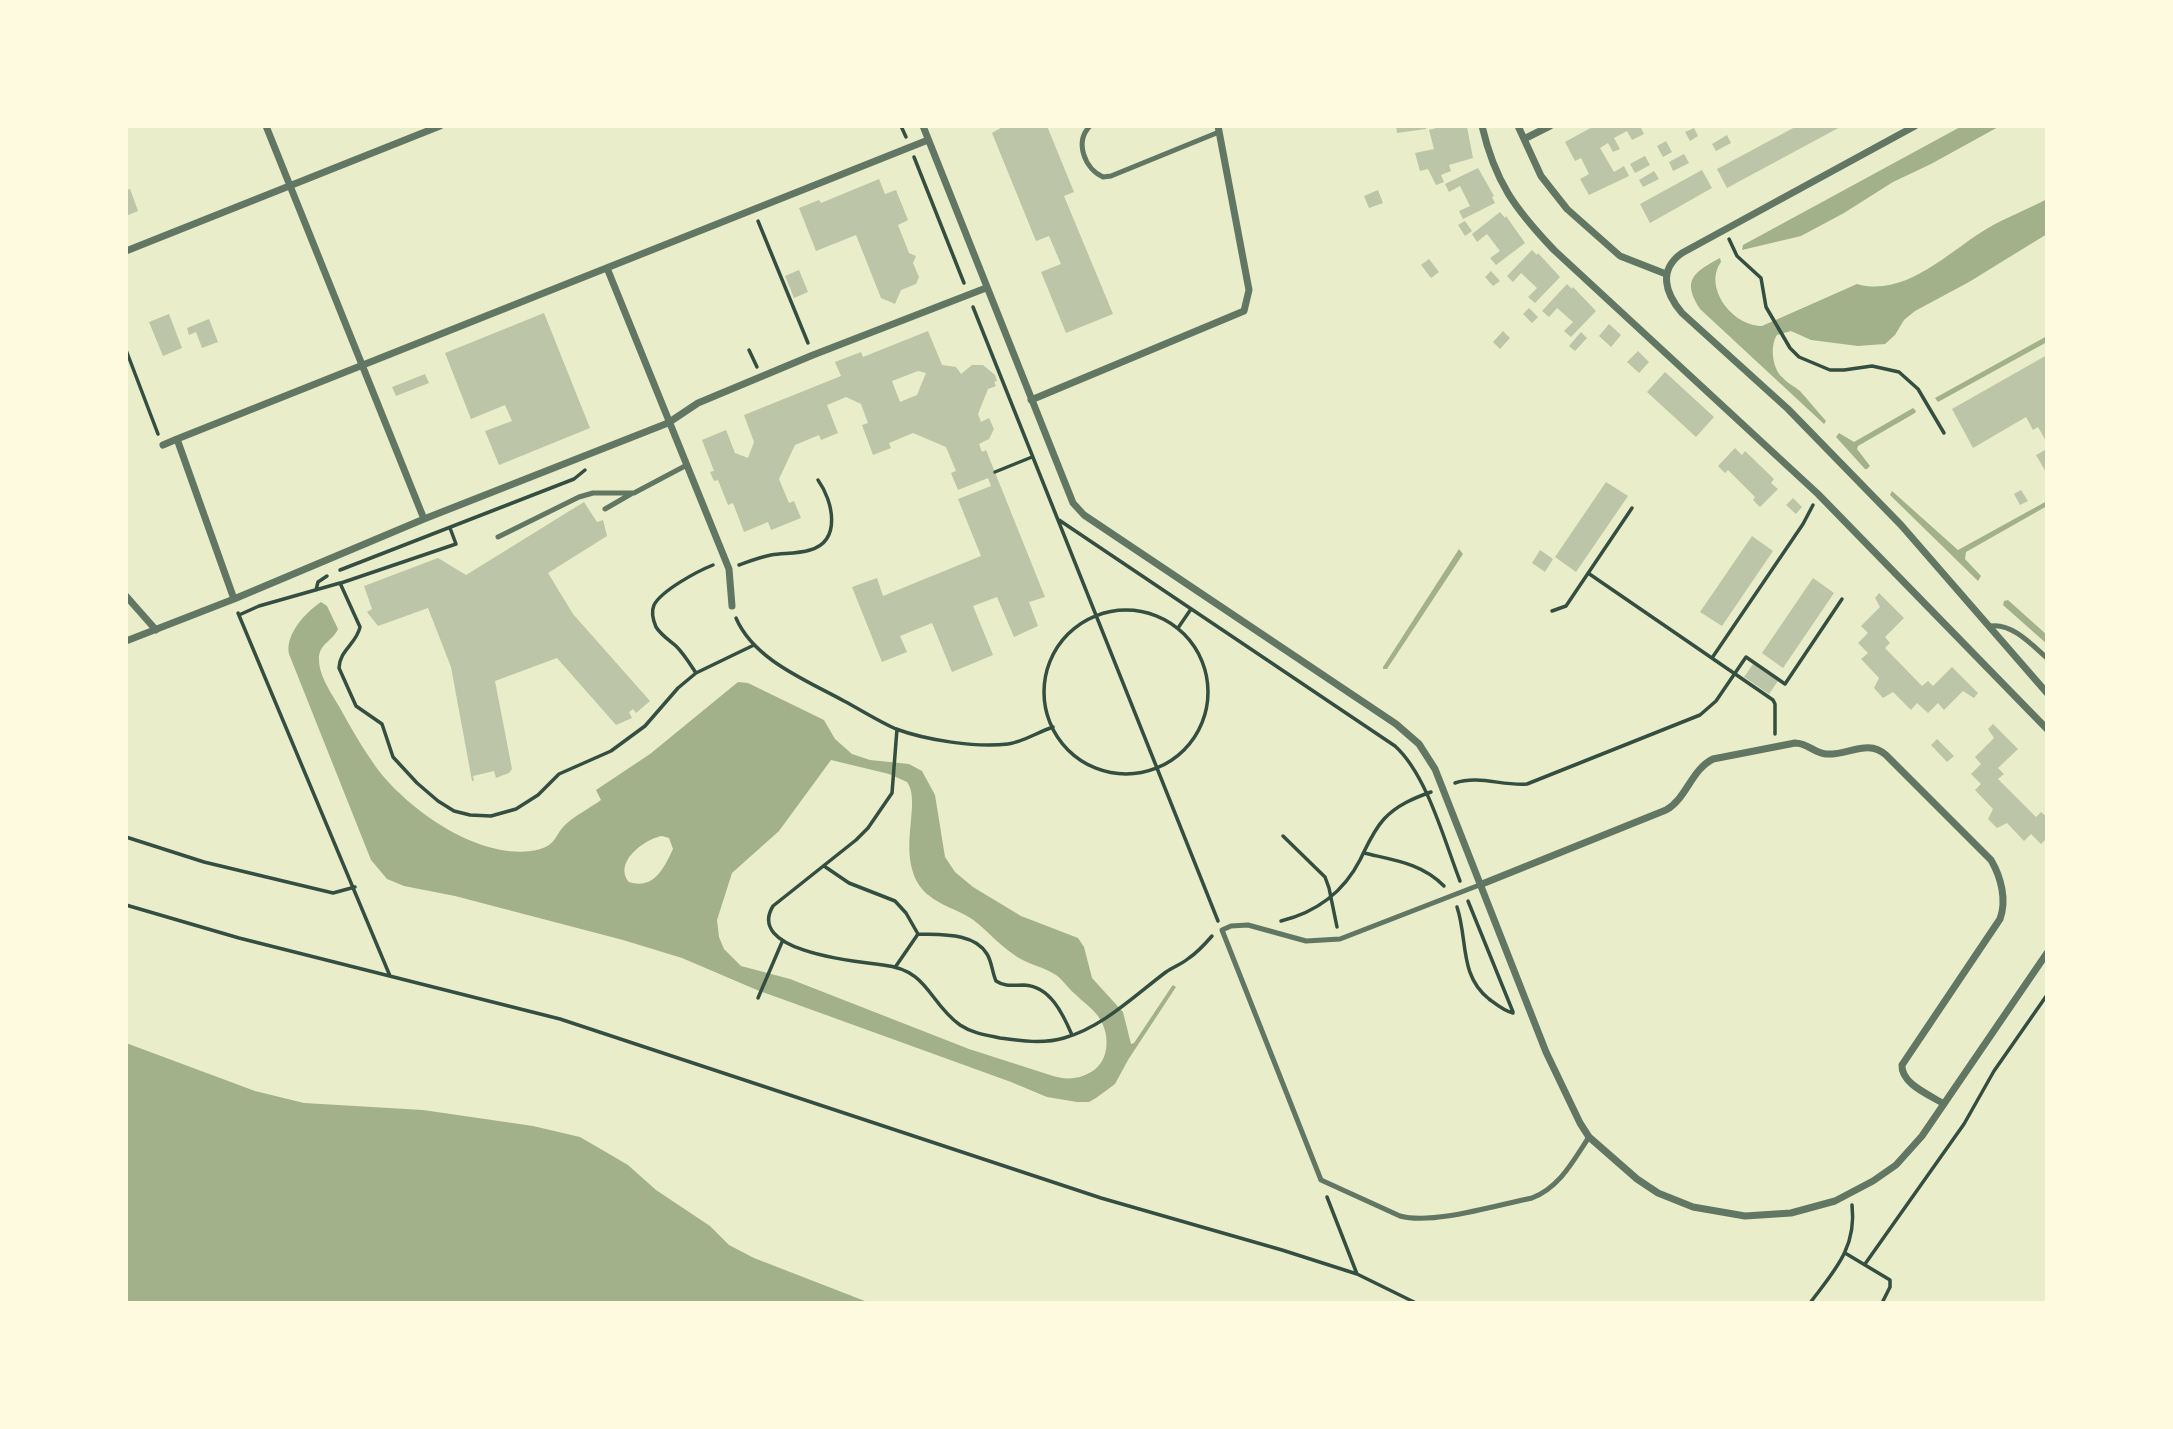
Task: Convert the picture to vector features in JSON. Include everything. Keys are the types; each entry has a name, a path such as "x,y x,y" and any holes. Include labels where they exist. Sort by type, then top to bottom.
{"street":[{"path":"266,126 424,519"},
{"path":"126,251 440,126"},
{"path":"923,126 1070,498 1079,511 1396,724 1411,735 1427,753 1482,884 1556,1076 1589,1138 1621,1167 1658,1193 1678,1202 1709,1211 1745,1216 1791,1213 1850,1195 1896,1164 1922,1136 2047,953"},
{"path":"1482,126 1499,178 1520,214 1554,250 1818,494 2047,729"},
{"path":"1518,126 1541,176 1567,209 1620,256 1666,274"},
{"path":"1524,139 1549,126"},
{"path":"1915,126 1676,257 1666,274 1667,290 1682,313 1788,409 1901,525 2047,692"},
{"path":"1031,400 1244,311 1249,290 1218,129"},
{"path":"163,445 928,140"},
{"path":"607,268 727,565 732,606"},
{"path":"126,641 668,423 698,403 986,288"},
{"path":"177,439 234,599"},
{"path":"126,596 156,630"},
{"path":"1482,884 1666,810 1676,803 1702,767 1713,759 1777,746 1805,744 1823,754 1867,747 1882,751 1991,860 1999,875 2004,905 2000,919 1902,1065 1902,1074 1907,1081 1944,1104"}],"lane":[{"path":"1090,126 1083,139 1082,149 1090,167 1103,177 1111,177 1218,129"},
{"path":"605,509 685,466"},
{"path":"498,537 586,495 634,493"},
{"path":"1991,626 2004,626 2047,658"},
{"path":"1482,884 1340,939 1306,941 1240,925 1222,930 1321,1180 1400,1216 1428,1219 1543,1194 1560,1179 1589,1138"}],"path":[{"path":"897,729 892,793 868,828 824,866 779,899 770,912 771,925 782,942 824,956 896,966 915,976 952,1018 970,1031 1027,1041 1048,1041 1087,1029 1191,957 1222,930 901,126"},
{"path":"753,209 813,355"},
{"path":"1725,228 1737,256 1761,278 1764,300 1770,315 1784,339 1799,357 1822,368 1844,370 1872,366 1892,369 1907,377 1918,389 1944,433"},
{"path":"126,350 163,445"},
{"path":"316,590 318,582 330,575 580,476 586,467 582,457"},
{"path":"995,472 1033,457"},
{"path":"696,673 679,649 659,631 653,619 653,610 662,597 695,573 770,555 812,550 820,545 830,531 832,515 826,494 818,480"},
{"path":"1712,658 1803,524 1818,494"},
{"path":"1552,611 1566,606 1632,508"},
{"path":"1058,519 1388,741 1411,763 1426,794 1513,1012"},
{"path":"239,615 259,606 340,583 456,544 450,528"},
{"path":"1588,573 1774,702 1777,746"},
{"path":"340,583 360,627 359,634 339,661 339,668 354,702 365,714 382,724 393,757 417,783 438,801 462,813 491,816 506,813 524,804 538,795 559,774 611,751 636,734 678,688 696,673 754,645"},
{"path":"234,599 390,976"},
{"path":"1265,931 1272,924 1304,913 1331,898 1348,881 1384,820 1404,803 1471,779 1510,785 1527,784 1700,715 1716,701 1746,657 1785,684 1842,599"},
{"path":"732,606 742,632 754,645 795,673 897,729 948,741 990,744 1018,741 1053,727"},
{"path":"1178,628 1191,609"},
{"path":"1114,611 1151,614 1178,628 1191,642 1204,667 1208,688 1201,726 1187,746 1171,762 1157,768 1126,773 1097,768 1069,750 1053,727 1045,698 1051,660 1065,638 1084,622 1114,611"},
{"path":"1283,836 1321,872 1328,883 1340,939"},
{"path":"126,837 204,862 333,894 355,887"},
{"path":"1364,853 1408,862 1441,883 1452,895 1464,932 1464,957 1473,980 1486,997 1506,1011 1530,1010"},
{"path":"824,866 849,883 895,901 906,913 918,934"},
{"path":"126,905 239,938 573,1023 1101,1198 1357,1274 1416,1303"},
{"path":"918,934 964,937 978,944 987,953 996,981 1006,985 1028,985 1044,992 1056,1004 1072,1035"},
{"path":"896,966 918,934"},
{"path":"758,998 782,942"},
{"path":"1865,1264 1964,1125 1994,1071 2047,995"},
{"path":"1321,1180 1357,1274"},
{"path":"1810,1303 1846,1253 1851,1241 1853,1216 1850,1195"},
{"path":"1846,1253 1889,1280 1890,1287 1882,1303"}],"shaded area":[{"path":"1962,126 2000,126 1893,182 1801,236 1742,250 1743,245"},
{"path":"2047,199 2047,234 1969,282 1915,311 1885,344 1858,346 1811,340 1791,331 1777,335 1773,345 1776,368 1826,421 1824,424 1700,309 1691,291 1693,278 1697,273 1720,258 1716,283 1724,303 1740,320 1762,326 1857,284 1875,287 1910,278 1942,260 1988,228"},
{"path":"2047,336 2047,342 1938,402 1935,398"},
{"path":"1913,408 1915,413 1858,446 1857,449 1870,466 1867,469 1836,437 1839,433 1854,442"},
{"path":"1892,491 1958,550 2047,501 2047,506 1966,552 1965,559 1981,576 1978,581 1890,495"},
{"path":"1459,549 1463,554 1387,669 1383,669 1383,667"},
{"path":"2008,600 2047,635 2047,644 2003,605 2004,601"},
{"path":"321,602 327,606 338,629 319,655 321,672 366,753 389,783 406,799 424,814 466,839 510,851 531,851 546,847 566,824 601,800 596,790 650,754 738,682 748,683 824,720 835,739 852,754 870,760 909,764 922,771 935,795 945,857 955,872 973,887 1021,916 1078,938 1084,947 1092,978 1123,1012 1131,1044 1172,986 1176,987 1115,1084 1089,1102 1077,1102 1047,1097 757,990 682,958 455,896 404,886 387,879 371,860 289,654 293,631","holes":["831,760 889,774 907,782 912,802 910,857 919,885 937,901 972,919 1018,957 1056,975 1098,1016 1106,1038 1105,1054 1098,1067 1076,1078 1050,1075 969,1049 790,979 741,966 724,949 717,920 732,873 779,831","662,836 669,838 673,849 662,870 645,883 629,882 625,867 633,853 647,842"]},
{"path":"126,1043 255,1091 304,1103 423,1110 533,1126 580,1137 628,1165 656,1190 710,1226 729,1245 754,1258 870,1303 126,1303"}],"building":[{"path":"1004,126 1047,126 1074,192 1064,196 1113,314 1066,333 1041,272 1061,264 1049,236 1036,241 992,133"},
{"path":"1396,126 1426,126 1426,129 1397,133"},
{"path":"1443,126 1467,127 1473,158 1449,165 1451,171 1441,175 1444,182 1436,185 1428,169 1420,171 1415,153 1434,149 1429,130"},
{"path":"1594,126 1640,126 1644,134 1632,140 1627,131 1614,138 1620,149 1613,152 1608,143 1600,148 1614,172 1624,166 1629,176 1589,195 1580,179 1589,174 1581,158 1575,161 1565,142"},
{"path":"1797,126 1842,126 1727,188 1717,169"},
{"path":"1694,128 1698,136 1690,141 1685,132"},
{"path":"1727,135 1731,143 1716,151 1712,144"},
{"path":"1666,141 1672,152 1663,157 1657,146"},
{"path":"1684,154 1689,163 1673,171 1669,162"},
{"path":"1645,156 1650,165 1635,173 1630,164"},
{"path":"1478,168 1494,196 1492,197 1495,203 1463,219 1459,211 1470,206 1460,186 1449,192 1445,184"},
{"path":"1702,170 1712,188 1650,223 1640,204"},
{"path":"1654,171 1659,179 1643,187 1639,180"},
{"path":"879,179 885,194 896,190 908,220 898,225 909,253 916,256 913,263 919,277 916,284 901,290 895,304 881,298 856,235 816,251 799,208 819,200 821,203"},
{"path":"130,189 138,211 126,216 126,190"},
{"path":"1378,190 1383,203 1369,208 1364,196"},
{"path":"1500,212 1505,218 1506,216 1525,243 1496,265 1490,258 1500,251 1487,234 1477,242 1472,234"},
{"path":"1465,221 1472,231 1465,236 1458,225"},
{"path":"1532,250 1560,277 1535,303 1528,297 1537,288 1521,273 1513,282 1507,276"},
{"path":"1429,259 1439,272 1431,278 1421,265"},
{"path":"799,270 808,292 794,298 785,276"},
{"path":"1491,271 1500,281 1493,286 1485,277"},
{"path":"1567,284 1596,311 1571,337 1564,331 1573,322 1557,308 1549,317 1542,311"},
{"path":"1529,308 1538,317 1532,323 1523,314"},
{"path":"544,313 590,428 499,465 485,431 512,421 505,405 471,419 445,353"},
{"path":"169,314 182,348 163,356 149,322"},
{"path":"209,319 218,342 202,348 196,332 189,335 187,328"},
{"path":"1609,324 1621,335 1611,347 1599,336"},
{"path":"928,331 942,365 956,367 961,374 972,365 983,365 995,375 997,381 994,382 996,386 988,389 978,414 981,422 989,418 994,429 989,439 979,444 982,452 986,450 1045,597 1029,602 1038,626 1014,637 997,597 973,606 993,655 952,672 932,623 900,636 907,652 882,662 852,587 877,578 883,596 981,556 958,499 991,486 988,478 958,490 951,473 956,471 946,447 913,433 889,443 891,448 873,455 862,425 868,423 861,404 846,397 827,405 838,433 821,440 819,435 795,445 779,479 789,503 794,501 801,518 771,530 768,522 744,532 733,503 728,505 718,480 714,481 710,472 714,471 702,440 726,430 735,453 748,458 754,442 744,415 841,376 835,362 861,352 863,357","holes":["918,371 926,373 917,395 900,402 892,381"]},
{"path":"1503,331 1510,338 1500,349 1493,342"},
{"path":"1581,332 1587,338 1575,351 1569,346"},
{"path":"1638,351 1649,362 1639,373 1627,362"},
{"path":"2047,355 2047,443 2038,427 2033,430 2026,417 1973,448 1952,409"},
{"path":"1665,372 1714,417 1696,437 1647,392"},
{"path":"425,374 429,383 396,396 392,387"},
{"path":"1735,448 1742,455 1745,451 1774,479 1771,483 1778,489 1760,507 1753,500 1755,497 1728,470 1725,473 1718,466"},
{"path":"2047,449 2047,474 2036,455"},
{"path":"1606,482 1628,496 1576,572 1555,557"},
{"path":"2021,490 2028,501 2020,505 2014,494"},
{"path":"1793,498 1802,507 1796,514 1786,505"},
{"path":"584,502 597,522 603,520 607,536 548,573 573,614 650,701 636,713 633,709 629,712 632,718 616,725 557,658 495,681 512,769 496,778 494,771 473,776 472,781 451,667 428,608 378,626 367,612 372,609 364,586 438,558 466,575"},
{"path":"1752,536 1773,551 1722,626 1700,612"},
{"path":"1540,550 1553,559 1545,572 1532,563"},
{"path":"1813,578 1834,593 1783,668 1762,653"},
{"path":"1879,593 1904,618 1885,637 1890,643 1885,648 1922,686 1928,681 1933,686 1952,667 1978,693 1974,698 1963,691 1944,710 1938,703 1928,713 1917,703 1911,710 1893,692 1883,698 1874,688 1879,678 1861,659 1868,653 1858,643 1868,633 1861,626 1880,607 1875,598"},
{"path":"1753,664 1778,681 1769,694 1744,677"},
{"path":"1993,724 2018,749 1998,768 2004,774 1998,779 2036,817 2041,812 2047,817 2047,838 2041,844 2031,834 2024,841 2007,823 1997,828 1988,819 1993,809 1975,790 1981,784 1971,774 1981,764 1975,757 1994,738 1988,729"},
{"path":"1937,739 1954,756 1947,762 1931,745"}]}
